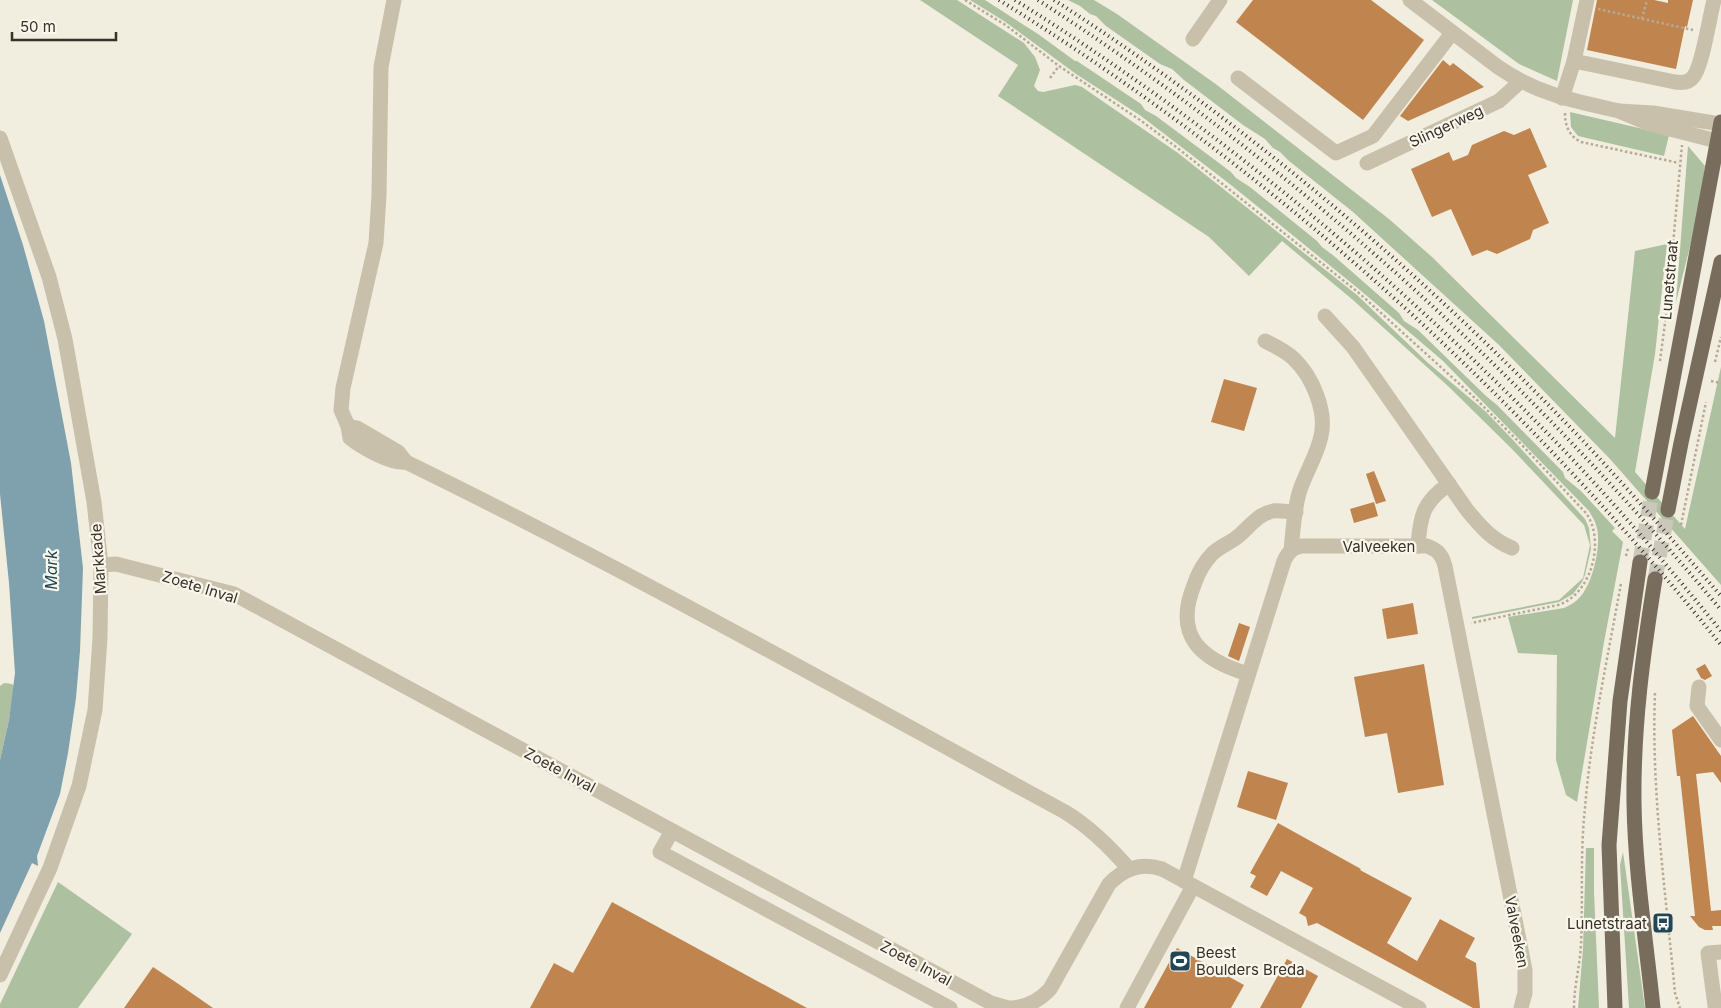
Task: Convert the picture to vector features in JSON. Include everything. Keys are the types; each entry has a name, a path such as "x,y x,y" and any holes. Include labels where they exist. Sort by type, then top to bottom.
{"main road":[{"name":"Lunetstraat","path":"1652,492 1721,124"},
{"path":"1668,510 1721,262"},
{"path":"1615,1008 1609,845 1620,701 1640,562"},
{"path":"1653,1008 1642,907 1634,804 1638,707 1655,579"}],"street":[{"path":"394,0 381,67 380,195 376,243 343,388 341,410 348,426 357,428 398,452 406,462 481,499 684,606 1065,812 1082,822 1112,848 1130,869 1137,866 1154,866 1162,869 1419,1008"},
{"path":"1192,39 1220,0"},
{"path":"1410,0 1498,67 1540,91 1564,99 1619,111 1653,113 1721,124"},
{"path":"1574,61 1675,82 1690,80 1696,73 1699,65 1714,0"},
{"path":"1564,99 1586,3"},
{"path":"1238,78 1336,153 1373,136 1452,33"},
{"name":"Slingerweg","path":"1367,162 1500,101 1521,81"},
{"path":"1619,111 1650,124 1719,142"},
{"name":"Markkade","path":"0,138 49,277 65,339 94,502 101,565 100,638 95,710 79,786 50,868 0,975"},
{"path":"1325,316 1353,347 1467,510 1484,531 1500,543 1512,548"},
{"path":"1127,1008 1188,883 1296,512 1304,477 1323,428 1322,414 1317,397 1302,368 1294,358 1264,341"},
{"path":"1418,546 1422,513 1430,500 1449,484"},
{"path":"1248,674 1216,661 1194,642 1189,633 1187,623 1187,609 1191,593 1198,575 1215,551 1243,532 1265,513 1274,510 1296,512"},
{"name":"Valveeken","path":"1284,552 1302,546 1418,546 1434,548 1443,559 1525,970 1525,993 1521,1008"},
{"name":"Zoete Inval","path":"101,565 116,564 234,594 991,1003 1010,1008 1031,1004 1044,996 1050,989 1104,892 1115,878 1130,869"},
{"path":"1699,687 1697,706 1721,740"},
{"path":"672,831 660,852 950,1008"},
{"path":"853,956 865,935"},
{"path":"1714,1006 1708,954 1721,952"}],"path":[{"path":"965,0 1007,26 1059,66 1140,120 1359,293 1481,404 1521,444 1588,517 1594,531 1594,550 1585,584 1575,596 1558,605 1457,626"},
{"path":"1642,19 1646,0"},
{"path":"1586,3 1642,19 1706,32"},
{"path":"1050,78 1059,66"},
{"path":"1564,99 1566,124 1569,132 1576,139 1679,163"},
{"name":"Lunetstraat","path":"1660,364 1668,300 1679,163 1684,133"},
{"path":"1715,363 1721,337"},
{"path":"1710,381 1721,383"},
{"path":"1681,525 1707,400"},
{"path":"1626,557 1628,548"},
{"path":"1574,1008 1574,989 1581,945 1581,867 1585,807 1594,738 1622,576"},
{"path":"1655,693 1654,734 1657,794 1676,993 1680,1008"}],"green space":[{"path":"920,0 957,0 1024,43 1035,57 1040,70 1034,86 1038,91 1043,92 1075,85 1082,87 1178,153 1357,295 1427,362 1485,411 1585,519 1589,528 1591,549 1585,575 1573,594 1559,602 1472,619 1472,617 1559,600 1583,578 1590,545 1584,525 1512,449 1449,387 1353,300 1282,241 1249,276 1209,237 998,96 1018,65"},
{"path":"970,0 985,0 1141,104 1145,110 1156,116 1231,172 1236,178 1317,241 1399,313 1404,321 1418,330 1497,405 1615,528 1612,531 1623,542 1577,802 1566,795 1556,760 1557,655 1518,653 1508,617 1564,608 1581,596 1591,576 1598,549 1598,532 1595,521 1589,511 1443,361 1360,290 1231,185 1141,116 1076,74 1004,21"},
{"path":"1068,0 1094,0 1117,14 1217,85 1389,219 1432,257 1615,438 1635,251 1667,244 1655,354 1635,472 1685,529 1721,367 1721,585 1610,459 1499,345 1353,212 1273,148 1265,139 1243,125 1172,69 1160,64 1106,26 1096,16"},
{"path":"1432,0 1573,0 1557,81 1519,64"},
{"path":"1570,112 1669,135 1664,156 1578,136 1571,127"},
{"path":"1688,146 1705,166 1699,211 1676,302"},
{"path":"4,683 14,686 0,760 0,686"},
{"path":"1586,848 1594,848 1599,1008 1578,1008 1583,949"},
{"path":"1623,852 1645,1008 1629,1008 1620,865"},
{"path":"58,882 132,934 78,1008 0,1008 0,1004"}],"water":[{"name":"Mark","path":"0,175 23,245 44,321 71,463 83,568 76,698 60,794 37,856 38,866 32,863 0,933 0,760 9,720 15,673 9,583 0,494"}],"building":[{"path":"1253,0 1371,0 1424,40 1363,120 1236,22"},
{"path":"1597,0 1654,0 1668,3 1668,0 1693,0 1687,27 1685,26 1676,69 1587,50"},
{"path":"1443,60 1450,66 1453,63 1484,87 1408,121 1400,116"},
{"path":"1530,128 1547,167 1528,175 1549,223 1533,230 1530,239 1497,254 1487,250 1472,256 1451,209 1432,217 1411,169 1449,152 1453,161 1468,155 1472,145 1504,131 1514,135"},
{"path":"1224,379 1257,388 1244,431 1211,422"},
{"path":"1374,471 1386,501 1376,504 1366,474"},
{"path":"1374,502 1378,516 1354,523 1350,509"},
{"path":"1413,603 1418,634 1387,639 1382,609"},
{"path":"1239,623 1250,627 1239,661 1228,656"},
{"path":"1424,664 1444,785 1398,793 1387,733 1365,737 1354,677"},
{"path":"1705,664 1712,676 1705,680 1701,678 1696,669"},
{"path":"1693,716 1721,756 1721,783 1713,772 1696,774 1711,911 1721,910 1721,926 1712,926 1713,930 1705,930 1699,927 1690,916 1695,916 1680,776 1677,776 1672,730"},
{"path":"1248,771 1288,783 1276,820 1237,807"},
{"path":"1278,823 1412,898 1387,943 1417,961 1440,919 1475,938 1465,957 1476,963 1480,1008 1473,1008 1317,923 1308,926 1306,917 1299,913 1313,888 1281,871 1267,896 1250,887 1256,876 1250,873"},
{"path":"612,902 807,1008 530,1008 554,963 573,973"},
{"path":"1177,948 1244,985 1231,1008 1144,1008"},
{"path":"1287,959 1318,976 1301,1008 1260,1008"},
{"path":"153,967 177,983 213,1008 124,1008"}],"tunnel":[{"path":"1640,562 1652,492"},
{"path":"1655,579 1668,510"}],"railway":[{"path":"999,0 1101,66 1199,137 1295,213 1387,292 1476,375 1562,462 1643,552 1721,645"},
{"path":"1015,0 1088,47 1160,97 1298,204 1365,260 1493,378 1554,440 1639,534 1721,631"},
{"path":"1038,0 1134,65 1227,133 1316,204 1403,279 1486,357 1567,438 1721,610"},
{"path":"1054,0 1123,46 1256,144 1321,196 1446,305 1564,421 1721,596"}],"place":[{"name":"Lunetstraat","path":"1663,923"},
{"name":"Beest Boulders Breda","path":"1180,961"}]}
